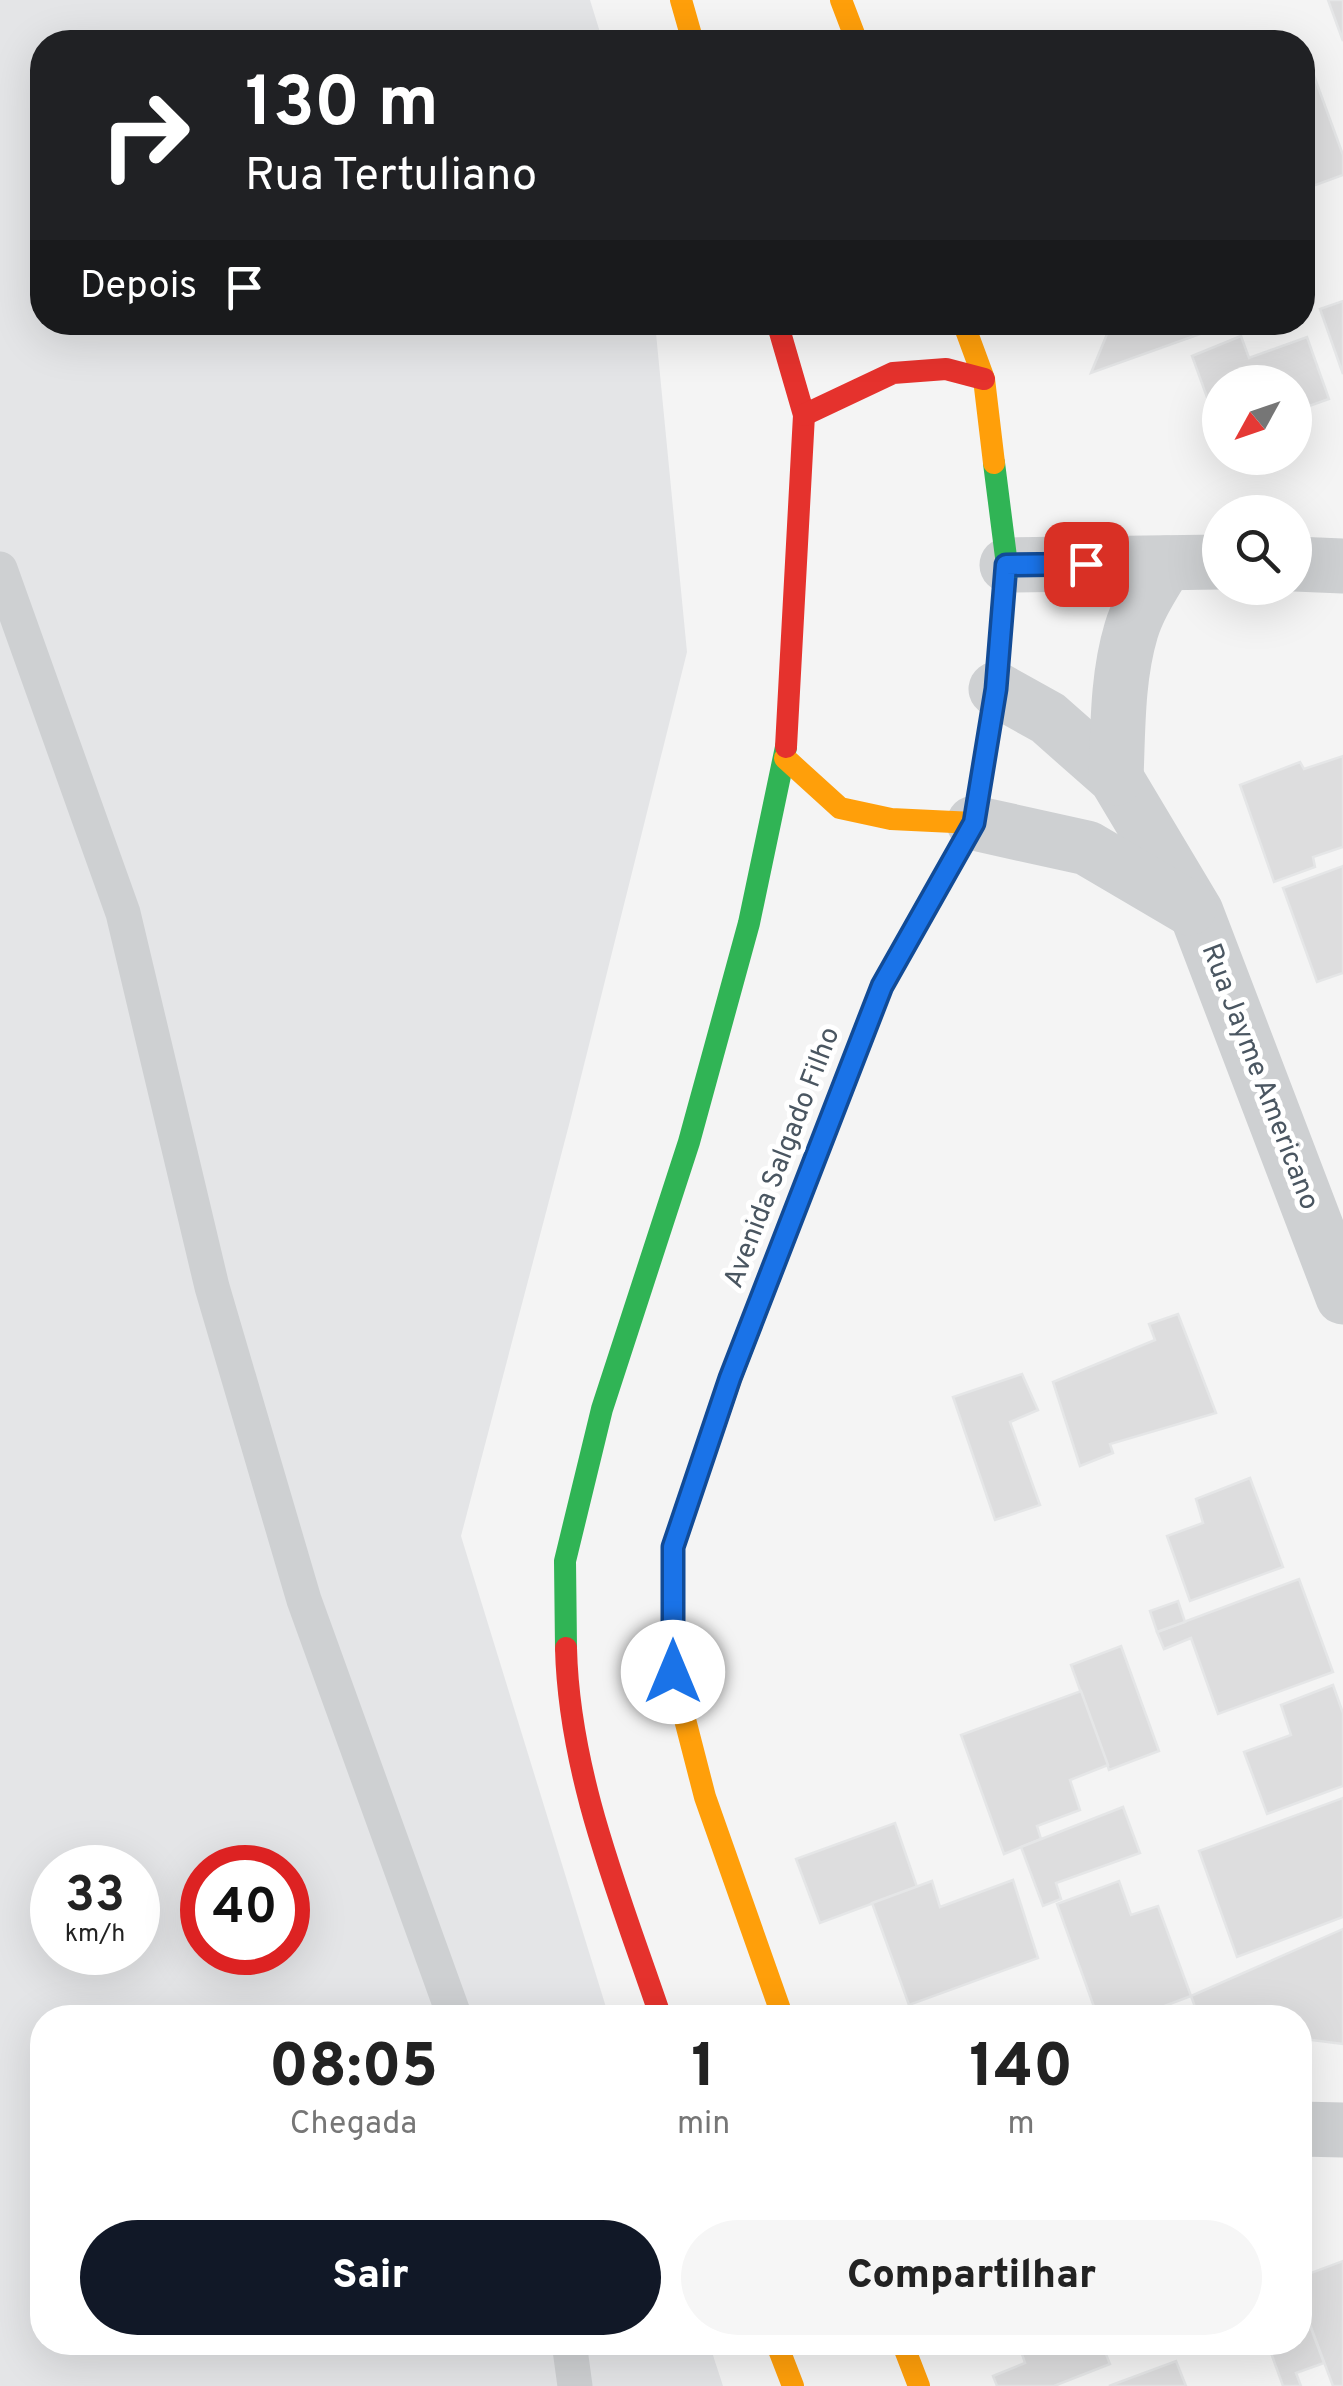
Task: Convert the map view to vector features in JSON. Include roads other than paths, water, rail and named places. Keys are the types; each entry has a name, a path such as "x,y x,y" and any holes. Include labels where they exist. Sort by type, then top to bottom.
{"street":[{"path":"681,0 690,30"},
{"path":"841,0 852,30"},
{"path":"658,2005 590,1806 567,1681 565,1561 602,1409 689,1142 748,923 785,758 804,415 781,335"},
{"name":"Avenida Salgado Filho","path":"778,2005 705,1797 673,1672 673,1547 730,1378 882,986 974,823 996,689 1006,565 984,379 967,335"},
{"path":"804,415 893,373 946,368 984,379"},
{"path":"1116,778 1121,680 1131,631 1166,562"},
{"path":"1006,565 1202,562"},
{"path":"1312,565 1343,566"},
{"name":"Rua Jayme Americano","path":"996,689 1048,718 1116,778 1196,912 1343,1297"},
{"path":"785,758 840,808 891,818 974,823"},
{"name":"Rua Jayme Americano","path":"974,823 1087,848 1196,912"},
{"path":"1312,2129 1343,2130"},
{"path":"781,2355 793,2386"},
{"path":"907,2355 919,2386"}],"lane":[{"path":"0,570 124,913 212,1287 304,1600 451,2005"},
{"path":"571,2355 575,2386"}]}
